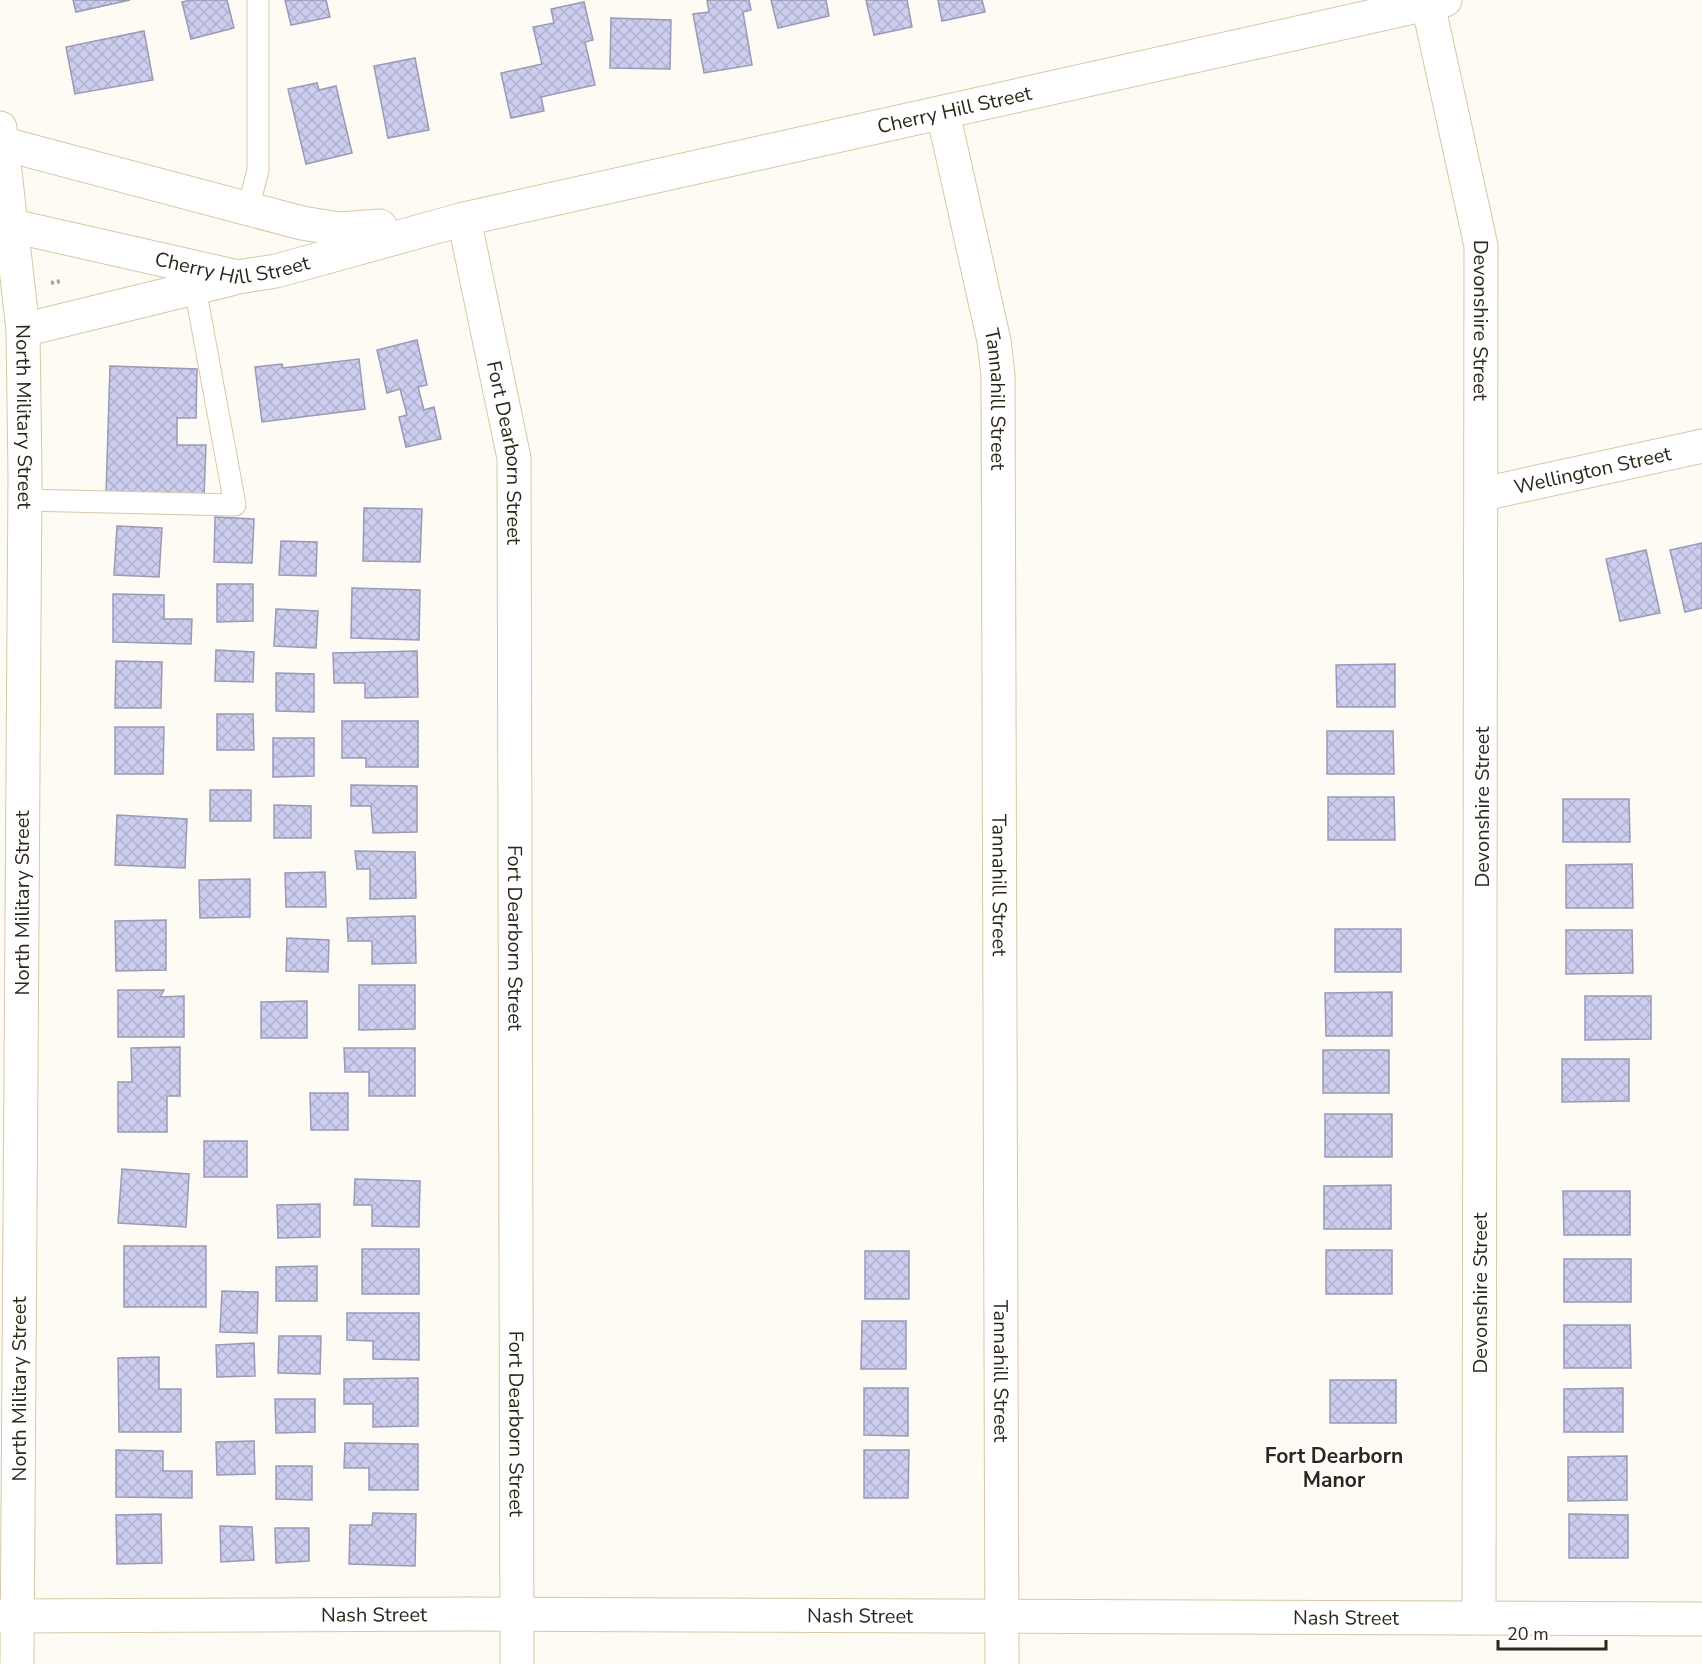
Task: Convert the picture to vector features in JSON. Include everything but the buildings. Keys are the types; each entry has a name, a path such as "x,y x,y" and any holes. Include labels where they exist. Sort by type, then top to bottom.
{"street":[{"name":"Cherry Hill Street","path":"6,224 238,278 276,271 464,219 1437,2"},
{"name":"Devonshire Street","path":"1437,2 1481,246 1483,494 1479,1617"},
{"name":"Tannahill Street","path":"943,113 994,341 998,375 1002,1664"},
{"name":"Cherry Hill Street","path":"1,138 302,223 339,229 464,219"},
{"name":"North Military Street","path":"1,138 6,224 23,330 25,488 8,1616 17,1664"},
{"name":"Fort Dearborn Street","path":"464,219 514,458 517,1664"},
{"path":"23,330 238,278"},
{"name":"Wellington Street","path":"1483,494 1702,446"},
{"path":"0,448 25,488"},
{"name":"Nash Street","path":"8,1616 518,1615 1702,1619"}],"lane":[{"path":"248,209 258,170 258,0"},
{"path":"25,488 235,505 195,288"}],"path":[{"path":"61,273 62,288"}],"district":[{"name":"Fort Dearborn Manor","path":"1334,1468"}]}
